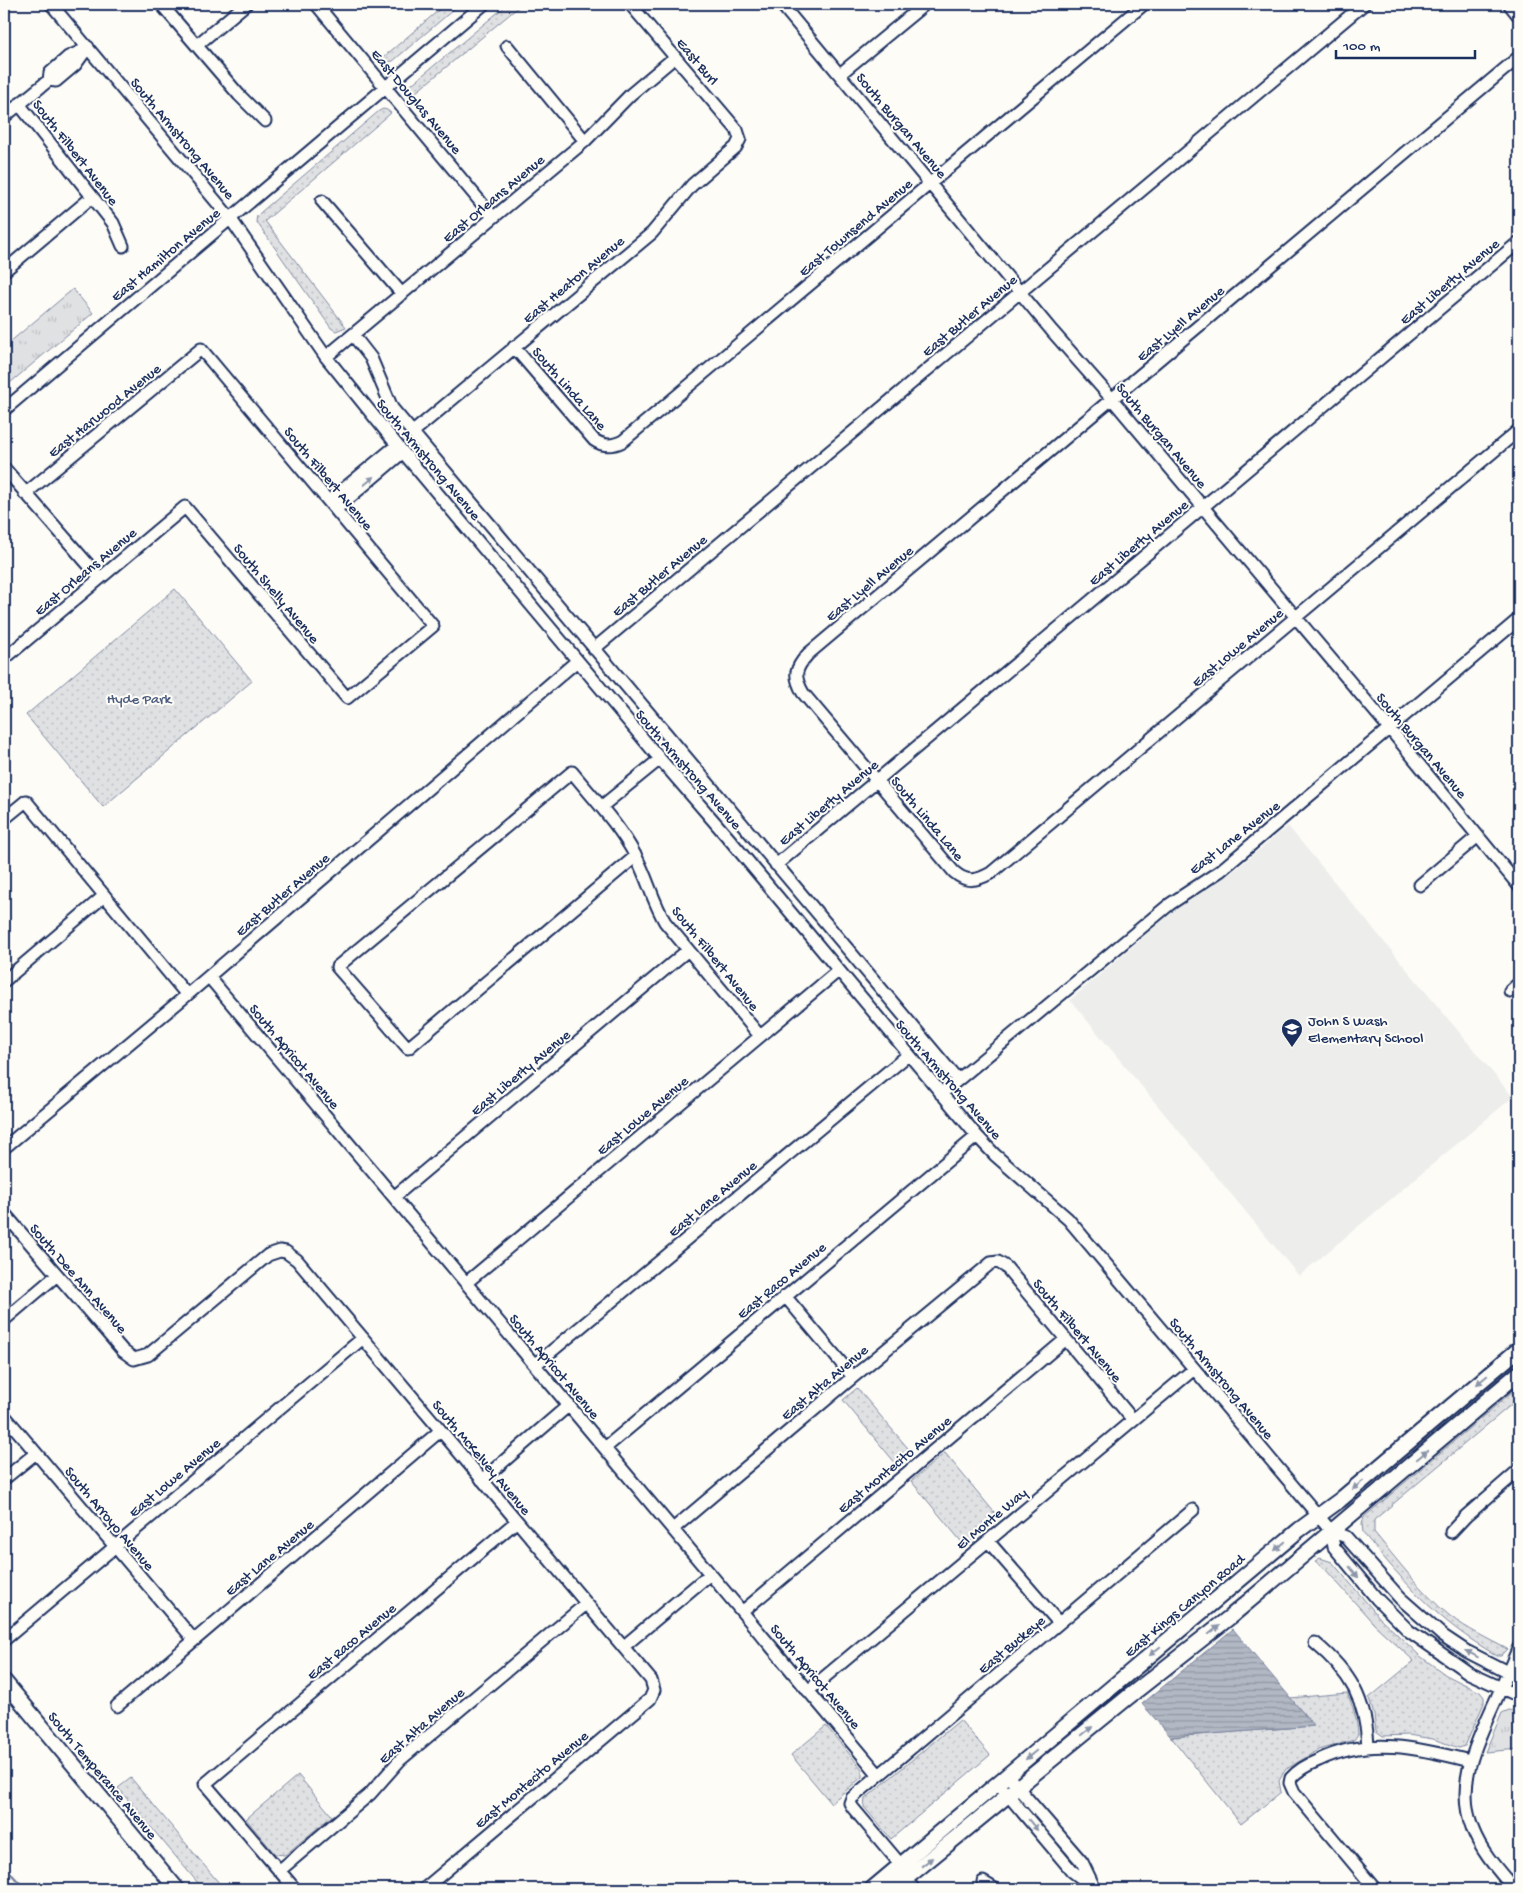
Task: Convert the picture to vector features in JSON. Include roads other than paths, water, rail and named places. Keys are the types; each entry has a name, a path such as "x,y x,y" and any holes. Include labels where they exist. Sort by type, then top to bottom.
{"main road":[{"path":"1510,4 1519,14"},
{"name":"East Kings Canyon Road","path":"872,1889 1299,1530 1519,1348"},
{"path":"892,1889 910,1884 1013,1791 1230,1617 1519,1373"},
{"name":"South Temperance Avenue","path":"4,1681 177,1889"},
{"path":"882,1889 898,1875 901,1865"}],"street":[{"name":"South Armstrong Avenue","path":"51,4 230,218 326,357 400,449 577,661 731,841 977,1136 995,1155 1068,1219 1331,1531"},
{"path":"161,4 239,95 265,121"},
{"path":"197,45 246,4"},
{"name":"East Douglas Avenue","path":"316,4 494,217"},
{"name":"East Hamilton Avenue","path":"4,410 484,4"},
{"name":"East Burl","path":"630,4 737,130 740,139"},
{"name":"South Burgan Avenue","path":"781,4 1021,291 1052,331 1112,399 1390,728 1519,886"},
{"path":"840,74 925,4"},
{"name":"East Townsend Avenue","path":"604,445 610,446 623,440 1144,4"},
{"name":"East Butler Avenue","path":"594,649 1364,4"},
{"path":"507,46 586,141"},
{"path":"4,117 50,80 50,73 68,58 88,47"},
{"name":"East Orleans Avenue","path":"326,357 586,141 631,94 675,57"},
{"name":"East Lyell Avenue","path":"796,674 800,663 808,654 1519,57"},
{"name":"South Filbert Avenue","path":"19,104 112,223 122,246"},
{"name":"East Heaton Avenue","path":"412,432 652,233 692,184 736,147 740,139"},
{"path":"4,271 92,197"},
{"path":"322,201 402,294"},
{"name":"East Liberty Avenue","path":"776,864 1519,242"},
{"name":"South Armstrong Avenue","path":"353,336 371,358 389,403 412,432 958,1080"},
{"name":"South Linda Lane","path":"514,347 590,436 604,445"},
{"name":"South Filbert Avenue","path":"201,349 433,626 347,698"},
{"name":"East Harwood Avenue","path":"25,494 201,349"},
{"name":"East Lowe Avenue","path":"970,881 981,879 991,873 1519,430"},
{"path":"332,505 400,449"},
{"path":"4,468 100,578"},
{"name":"East Orleans Avenue","path":"6,652 100,578 185,507"},
{"name":"South Shelly Avenue","path":"185,507 347,698"},
{"name":"East Lane Avenue","path":"941,1094 1170,904 1220,871 1519,619"},
{"name":"East Butler Avenue","path":"4,1148 209,977 577,661"},
{"name":"South Linda Lane","path":"796,674 798,684 803,693 954,872 961,878 970,881"},
{"path":"600,807 660,759"},
{"name":"South Filbert Avenue","path":"636,856 408,1048 338,967 572,772 625,838 636,856 659,912 688,950 760,1036"},
{"path":"4,819 26,801 187,995"},
{"path":"1420,885 1478,836"},
{"path":"4,981 104,896"},
{"name":"East Liberty Avenue","path":"394,1197 688,950"},
{"name":"East Lowe Avenue","path":"466,1283 838,971"},
{"name":"South Apricot Avenue","path":"209,977 879,1775"},
{"path":"1510,991 1519,983"},
{"name":"East Lane Avenue","path":"535,1365 908,1055"},
{"name":"East Raco Avenue","path":"604,1448 977,1136"},
{"name":"South Dee Ann Avenue","path":"4,1213 122,1351 134,1359"},
{"name":"South McKelvey Avenue","path":"134,1359 148,1355 268,1255 280,1251 286,1252 297,1260 651,1680 654,1690"},
{"name":"South Filbert Avenue","path":"998,1262 1006,1267 1133,1420"},
{"name":"East Alta Avenue","path":"673,1529 985,1267 991,1263 998,1262"},
{"path":"4,1320 57,1276"},
{"path":"785,1296 853,1377"},
{"name":"East Lowe Avenue","path":"4,1640 363,1338"},
{"name":"East Montecito Avenue","path":"742,1612 1066,1339"},
{"name":"El Monte Way","path":"808,1691 1194,1369"},
{"path":"482,1480 569,1405"},
{"name":"South Arroyo Avenue","path":"4,1415 194,1640"},
{"name":"East Lane Avenue","path":"117,1706 440,1431"},
{"path":"4,1480 36,1453"},
{"path":"1451,1532 1466,1516 1519,1470"},
{"name":"East Buckeye","path":"901,1865 850,1803 852,1798 1193,1510"},
{"name":"East Raco Avenue","path":"279,1870 205,1784 516,1521"},
{"path":"1331,1531 1346,1537 1400,1598 1442,1635 1466,1651 1519,1678"},
{"path":"1331,1531 1334,1547 1376,1599 1409,1631 1463,1669 1501,1689 1519,1696"},
{"path":"988,1541 1059,1624"},
{"path":"623,1648 710,1574"},
{"name":"East Alta Avenue","path":"279,1870 370,1794 400,1760 586,1604"},
{"path":"1315,1644 1331,1656 1342,1669 1360,1698 1367,1728 1368,1746"},
{"path":"1514,1889 1484,1851 1472,1828 1466,1797 1466,1780 1470,1761 1519,1647"},
{"name":"East Montecito Avenue","path":"424,1889 650,1699 654,1690"},
{"path":"1375,1889 1294,1792 1290,1783 1291,1778 1294,1774 1319,1760 1346,1750 1368,1746 1410,1747 1470,1761"},
{"path":"1002,1779 1072,1871 1095,1889"},
{"path":"279,1870 295,1889"},
{"path":"983,1882 995,1889"}],"waterway":[{"path":"4,1866 25,1889"}],"place":[{"name":"John S Wash Elementary School","path":"1292,1048"}],"park label":[{"name":"Hyde Park","path":"139,698"}]}
